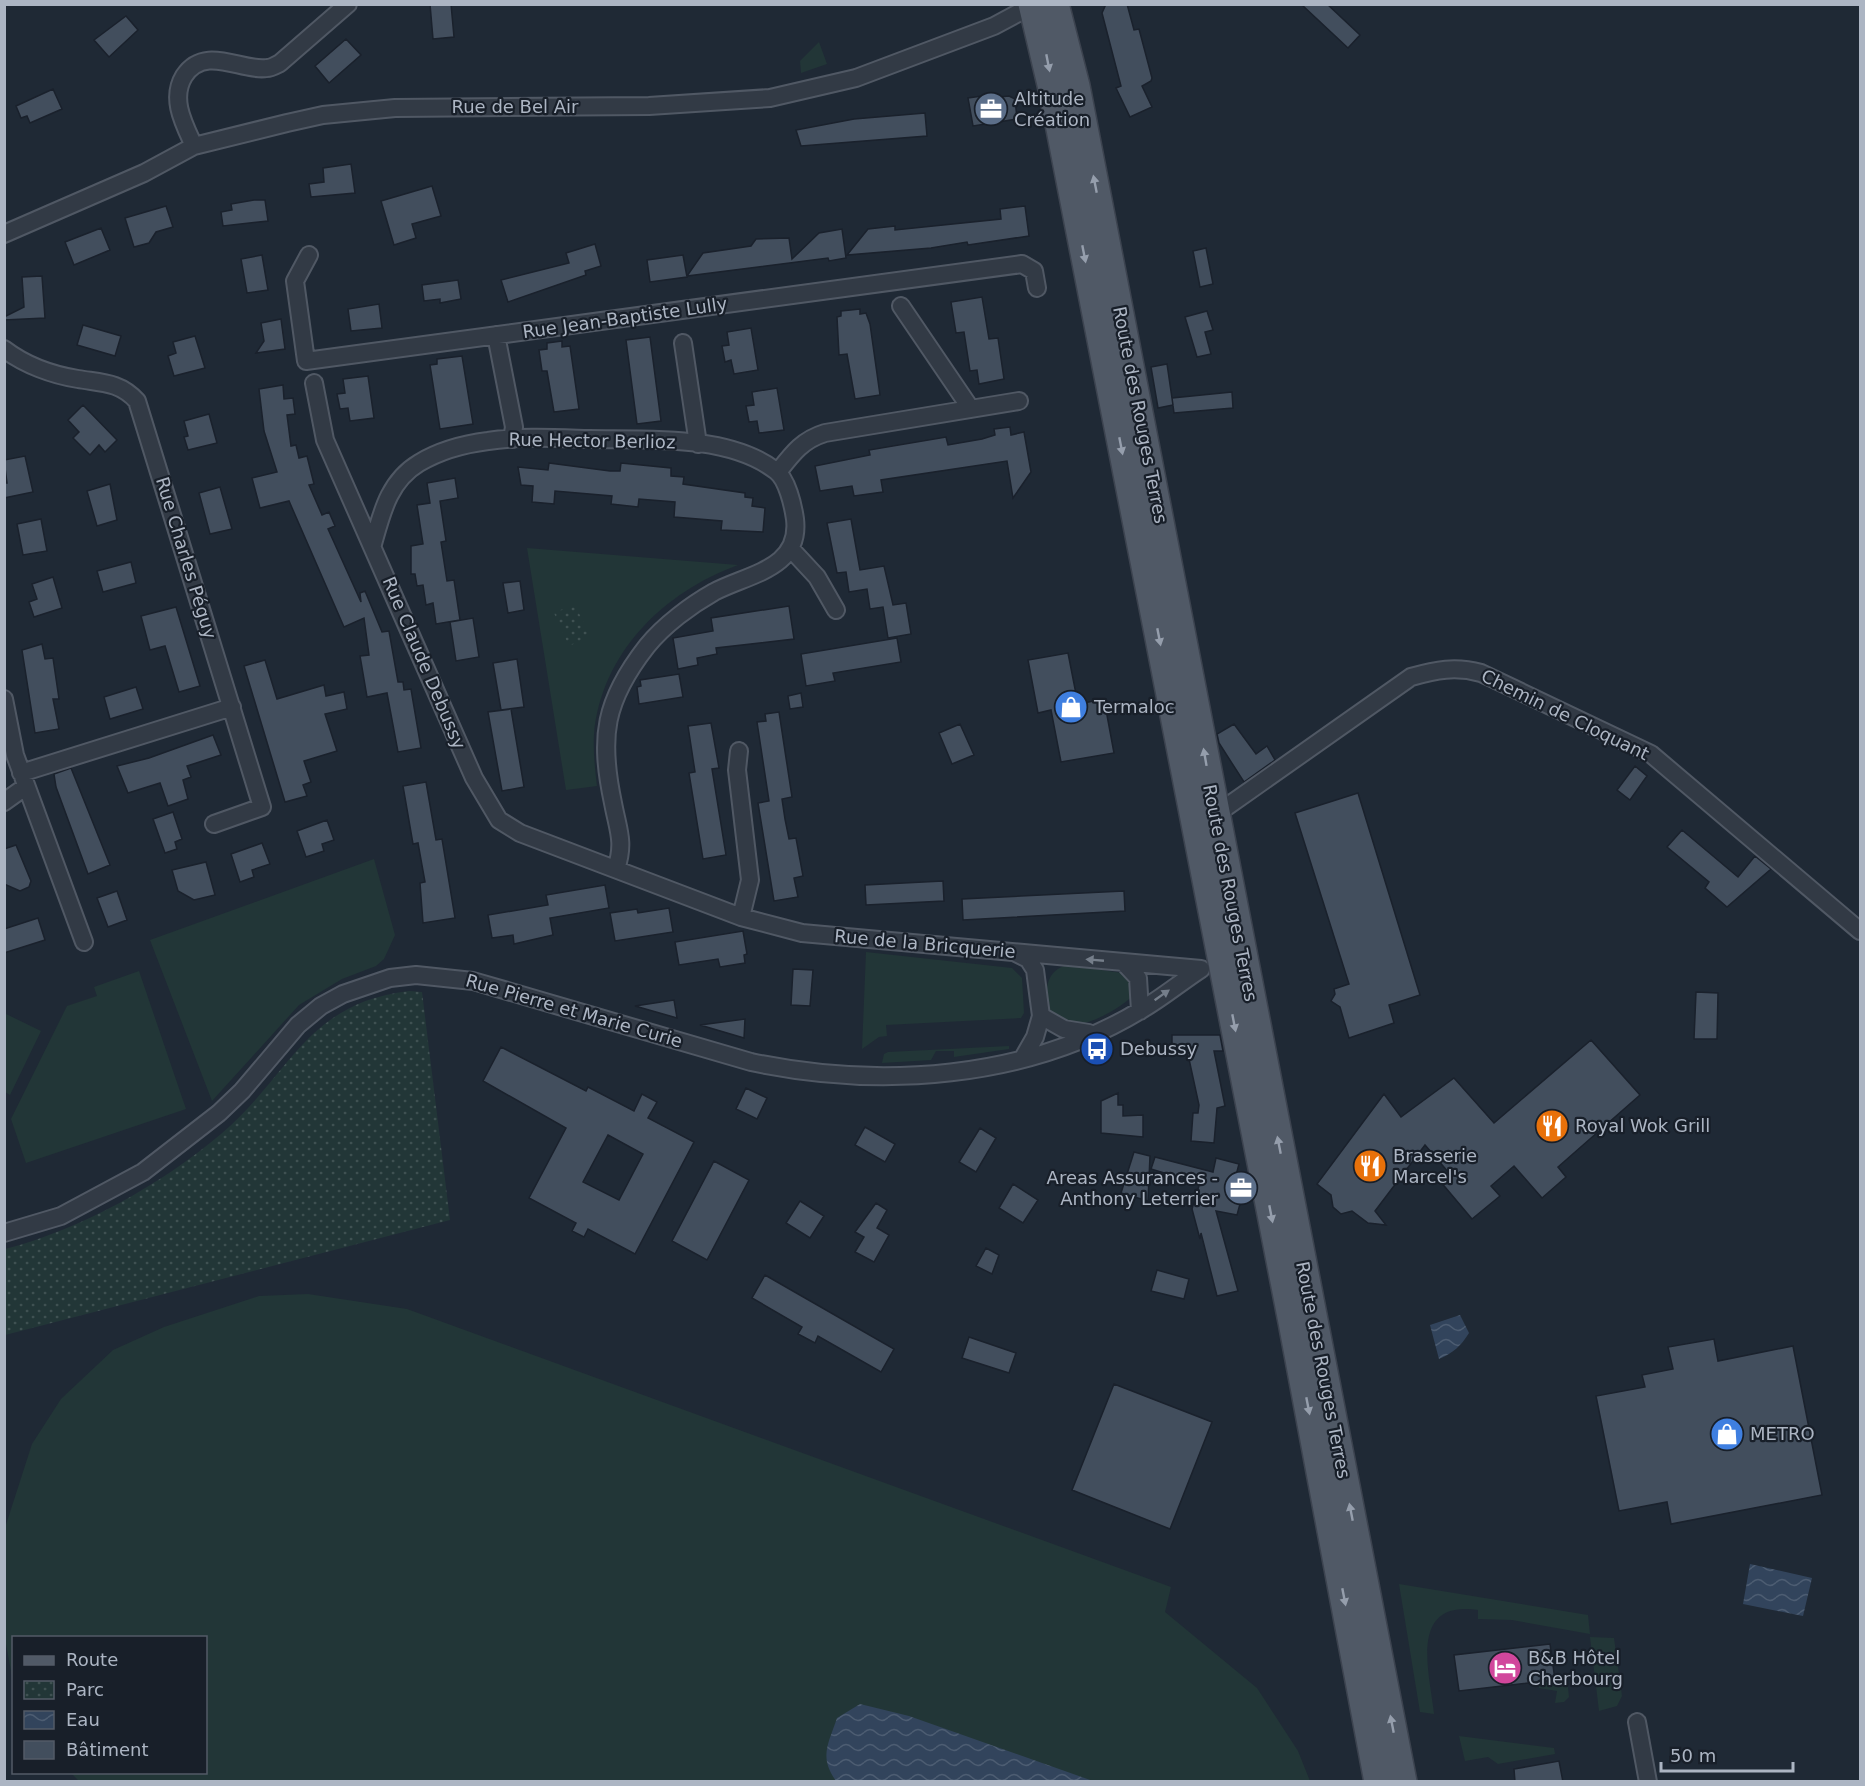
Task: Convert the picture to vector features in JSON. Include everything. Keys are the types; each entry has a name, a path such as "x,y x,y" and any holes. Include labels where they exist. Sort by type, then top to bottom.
{"main road":[{"name":"Route des Rouges Terres","path":"1039,5 1076,86 1215,815 1223,965 1403,1782"},
{"name":"Route des Rouges Terres","path":"1039,5 1045,49 1223,965 1378,1782"}],"street":[{"path":"194,146 177,104 180,83 190,68 208,62 221,61 267,69 280,63 348,4"},
{"name":"Rue de Bel Air","path":"4,234 144,173 194,146 296,121 358,111 462,106 649,106 771,98 856,78 994,26 1039,5"},
{"name":"Rue Jean-Baptiste Lully","path":"309,255 295,281 306,361 1022,264 1034,271 1037,288"},
{"path":"901,306 971,409"},
{"path":"496,336 514,427 512,439"},
{"path":"683,343 698,444"},
{"name":"Rue Charles Péguy","path":"4,349 14,357 45,370 76,379 117,384 137,400 262,807 214,824"},
{"name":"Rue Claude Debussy","path":"314,383 325,440 373,544 474,778 499,820 520,832 616,869"},
{"path":"616,869 622,850 604,746 606,722 630,670 649,644 689,609 716,591 781,562 791,549 795,520 791,501 778,472 797,448 812,437 1019,400"},
{"name":"Rue Hector Berlioz","path":"373,544 384,505 393,488 404,475 419,463 461,446 512,439 654,440 698,444 757,459 778,472"},
{"path":"791,549 817,577 836,610"},
{"name":"Chemin de Cloquant","path":"1215,815 1411,678 1442,668 1467,669 1481,673 1651,754 1860,931"},
{"path":"4,699 15,755 23,780 84,942"},
{"path":"4,802 23,780 232,707"},
{"path":"739,751 737,770 750,880 741,917"},
{"name":"Rue de la Bricquerie","path":"616,869 741,917 802,933 1124,963 1223,965"},
{"path":"1016,953 1028,959 1035,970 1041,1016 1035,1037 1023,1058"},
{"path":"1038,990 1046,972 1066,958"},
{"path":"1124,963 1138,978 1140,1011"},
{"name":"Rue Pierre et Marie Curie","path":"4,1233 61,1216 143,1172 219,1113 242,1091 298,1025 321,1006 343,994 390,978 416,975 450,976 473,981 751,1062 795,1071 866,1077 916,1077 1023,1058 1093,1033 1140,1011 1223,965"},
{"path":"1041,1016 1064,1029 1093,1033"},
{"path":"1637,1722 1648,1782"}],"green space":[{"path":"819,42 827,64 801,73 800,61"},
{"path":"527,548 738,565 685,591 641,629 623,652 609,678 599,705 594,735 597,786 566,790"},
{"path":"574,604 591,636 569,646 554,613"},
{"path":"374,859 395,935 384,959 376,966 342,979 299,1005 212,1101 150,940"},
{"path":"866,952 1012,968 1022,978 1024,1013 1021,1018 886,1025 887,1036 879,1037 862,1049"},
{"path":"1067,965 1122,973 1132,985 1132,996 1112,1011 1086,1023 1072,1024 1065,1021 1046,1010 1046,995 1048,982 1054,972"},
{"path":"139,971 186,1109 26,1163 11,1119 67,1006 97,996 94,987"},
{"path":"409,991 422,992 450,1220 5,1335 5,1249 62,1230 147,1187 198,1153 245,1112 302,1045 322,1026 345,1010 374,998"},
{"path":"4,1013 41,1031 10,1095 5,1092"},
{"path":"1009,1046 1009,1049 954,1057 954,1051 936,1051 931,1060 882,1063 884,1054 888,1052"},
{"path":"308,1294 407,1309 1171,1587 1165,1612 1257,1688 1298,1751 1310,1781 79,1781 72,1774 207,1774 207,1636 12,1636 12,1677 5,1639 4,1531 32,1444 61,1399 113,1350 164,1327 259,1296"},
{"path":"1399,1584 1588,1615 1590,1634 1512,1620 1478,1619 1478,1610 1456,1610 1441,1616 1432,1628 1428,1643 1427,1661 1434,1714 1420,1712"},
{"path":"1590,1637 1614,1638 1622,1696 1617,1706 1599,1711"},
{"path":"1567,1679 1569,1697 1564,1702 1555,1703 1557,1691 1539,1688 1539,1683"},
{"path":"1459,1736 1554,1748 1555,1754 1498,1764 1488,1757 1465,1761"}],"water":[{"path":"1460,1315 1469,1333 1456,1349 1439,1359 1430,1325"},
{"path":"1750,1564 1812,1578 1803,1616 1743,1604"},
{"path":"860,1704 909,1716 1093,1781 836,1781 826,1758 828,1743 837,1718"}],"building":[{"path":"430,4 451,4 454,37 433,39"},
{"path":"1106,4 1127,4 1134,30 1139,29 1152,78 1142,86 1152,107 1130,117 1116,88 1121,86 1102,13"},
{"path":"1301,4 1327,4 1360,35 1348,48"},
{"path":"126,16 138,30 109,57 94,40"},
{"path":"346,39 361,55 329,83 315,66"},
{"path":"53,89 62,109 30,123 27,116 21,118 16,106"},
{"path":"989,95 990,98 1009,96 1015,99 1017,119 973,126 968,98"},
{"path":"925,113 927,136 801,146 796,130 854,119"},
{"path":"351,164 355,193 311,197 309,184 324,182 323,168"},
{"path":"432,186 441,216 412,224 416,238 394,245 381,201"},
{"path":"265,200 268,221 223,226 221,212 232,210 231,204"},
{"path":"166,206 173,227 156,232 149,243 134,247 125,218"},
{"path":"1025,206 1029,236 968,245 967,242 931,248 847,255 868,229 895,226 895,230 1001,219 1000,209"},
{"path":"101,228 110,250 74,265 65,242"},
{"path":"842,229 846,258 829,261 828,258 687,276 703,253 751,246 756,239 789,238 792,259 819,233"},
{"path":"595,244 601,266 585,271 586,275 508,302 501,280 569,263 566,253"},
{"path":"1206,248 1213,284 1200,287 1193,251"},
{"path":"262,255 268,290 247,293 241,259"},
{"path":"683,255 687,277 650,282 647,260"},
{"path":"42,276 45,318 4,320 4,317 24,307 22,277"},
{"path":"458,280 461,299 440,303 440,299 424,301 422,285"},
{"path":"982,297 989,339 998,338 1004,379 979,384 977,370 970,371 964,332 956,333 951,302"},
{"path":"379,304 382,328 351,331 348,309"},
{"path":"860,309 860,314 866,313 870,324 880,395 855,399 847,354 839,355 837,317 841,316 841,311"},
{"path":"1207,311 1213,330 1205,332 1211,354 1197,357 1185,317"},
{"path":"281,319 285,349 256,353 264,341 261,323"},
{"path":"83,325 121,336 115,356 77,345"},
{"path":"751,328 758,370 734,374 731,360 725,362 722,346 729,345 727,332"},
{"path":"195,336 205,368 174,376 168,356 176,353 173,342"},
{"path":"650,337 661,421 637,424 626,340"},
{"path":"562,341 562,347 570,346 579,409 554,412 547,371 542,371 539,350 547,349 547,343"},
{"path":"462,356 473,424 440,429 430,365 437,364 437,359"},
{"path":"1167,364 1173,405 1158,408 1151,367"},
{"path":"368,376 374,418 350,421 348,408 340,409 337,394 345,393 343,379"},
{"path":"283,385 284,399 293,398 295,414 287,415 291,446 296,445 299,458 307,456 314,484 309,485 322,515 329,512 335,526 328,529 361,602 360,593 365,591 382,632 389,631 398,682 403,682 404,690 411,689 421,748 398,752 387,693 367,697 360,656 369,655 364,618 344,627 289,501 260,508 252,478 277,472 264,431 259,389"},
{"path":"777,388 784,430 759,433 757,421 749,422 746,406 754,405 752,392"},
{"path":"1232,392 1233,408 1174,413 1172,398"},
{"path":"83,405 117,440 105,452 99,445 90,455 73,438 79,432 68,420"},
{"path":"209,414 217,443 188,450 184,437 188,436 184,421"},
{"path":"1010,427 1011,435 1024,432 1031,472 1013,498 1007,461 881,480 883,492 854,496 852,486 820,491 815,466 870,455 869,450 946,437 948,445 982,439 995,435 994,429"},
{"path":"25,456 33,492 4,498 4,483 7,483 4,460"},
{"path":"549,463 610,471 620,471 621,463 671,468 671,476 684,477 683,484 745,493 745,497 753,498 752,506 765,508 763,532 721,530 722,521 674,517 675,502 639,499 638,507 611,504 612,496 555,491 554,504 532,502 533,486 521,485 518,467 548,470"},
{"path":"455,478 458,498 440,501 446,541 441,542 447,581 454,580 460,620 436,624 433,603 426,605 423,585 417,586 415,574 411,574 411,546 423,544 417,505 430,503 427,483"},
{"path":"110,484 117,520 97,526 87,491"},
{"path":"220,487 232,529 210,534 199,493"},
{"path":"41,519 47,551 23,555 17,524"},
{"path":"851,519 860,570 884,566 893,605 906,603 911,634 888,638 883,607 870,609 867,589 849,592 846,572 837,573 827,523"},
{"path":"131,562 136,583 103,592 97,571"},
{"path":"53,577 62,608 34,617 29,602 37,599 32,584"},
{"path":"520,581 524,610 508,613 503,583"},
{"path":"789,606 794,639 716,648 717,654 697,658 698,665 678,669 673,638 713,631 711,618"},
{"path":"176,607 200,686 179,692 165,646 150,650 141,616"},
{"path":"473,618 479,657 456,661 450,622"},
{"path":"897,638 901,662 833,673 835,681 806,686 801,654"},
{"path":"42,644 45,659 53,658 59,699 53,699 59,729 35,733 22,650"},
{"name":"Termaloc","path":"1068,653 1078,704 1104,699 1114,753 1061,762 1051,710 1038,713 1028,660"},
{"path":"517,659 524,707 501,710 493,663"},
{"path":"265,660 277,699 324,685 326,696 344,692 347,709 325,714 337,751 304,761 311,782 303,785 307,796 285,802 244,666"},
{"path":"679,674 683,697 639,704 637,687 641,686 640,680"},
{"path":"136,687 143,709 110,719 104,697"},
{"path":"801,693 803,707 790,709 788,696"},
{"path":"511,709 524,787 502,791 488,712"},
{"path":"779,712 792,797 782,799 789,839 796,838 803,876 794,878 798,897 774,901 758,803 769,801 757,722 766,721 765,714"},
{"path":"711,723 719,768 712,769 726,855 703,859 689,773 695,772 688,726"},
{"path":"960,724 974,755 952,764 939,733"},
{"path":"1234,724 1256,754 1267,746 1275,760 1244,782 1219,743 1217,734"},
{"path":"213,735 221,755 187,766 191,777 183,780 188,799 168,806 160,783 128,793 117,766 149,758"},
{"path":"1635,766 1647,776 1630,800 1617,790"},
{"path":"71,768 110,865 88,874 56,787 54,774"},
{"path":"426,782 436,840 442,839 455,918 423,923 420,883 425,882 418,843 413,844 403,786"},
{"path":"1358,793 1420,995 1389,1005 1394,1023 1349,1038 1340,1007 1331,1001 1335,994 1334,989 1349,984 1295,813"},
{"path":"173,812 182,839 175,842 177,849 165,853 153,819"},
{"path":"327,820 334,840 322,844 324,851 306,857 297,831"},
{"path":"1682,830 1738,877 1755,856 1771,869 1727,907 1705,888 1709,882 1667,847"},
{"path":"262,843 270,864 252,870 254,877 240,882 231,854"},
{"path":"16,845 31,881 29,887 20,891 4,884 4,849"},
{"path":"206,862 215,895 194,900 178,891 172,870"},
{"path":"943,881 944,901 866,905 865,885"},
{"path":"605,885 609,908 550,918 553,935 514,944 513,935 492,938 488,915 548,905 546,895"},
{"path":"117,891 127,920 108,927 97,898"},
{"path":"1124,891 1125,911 963,920 962,899"},
{"path":"669,908 673,932 615,941 610,913 637,909 638,913"},
{"path":"38,918 45,940 4,953 4,929"},
{"path":"743,931 747,954 744,955 745,963 720,967 718,959 679,965 675,942"},
{"path":"793,969 813,970 810,1006 791,1005"},
{"path":"1696,992 1718,993 1717,1039 1694,1039"},
{"path":"674,1000 677,1018 635,1006"},
{"path":"745,1019 744,1038 700,1025"},
{"path":"1172,1035 1220,1035 1223,1051 1214,1051 1225,1106 1217,1108 1214,1143 1191,1141 1193,1113 1198,1113 1199,1105 1189,1059 1185,1049 1172,1049"},
{"path":"1591,1040 1640,1095 1558,1167 1566,1177 1542,1198 1514,1166 1491,1186 1500,1196 1472,1219 1440,1181 1449,1173 1425,1145 1375,1211 1386,1225 1368,1223 1352,1211 1341,1214 1333,1207 1331,1195 1317,1184 1384,1094 1401,1117 1454,1078 1494,1123"},
{"path":"501,1047 586,1091 588,1087 634,1111 642,1094 657,1102 648,1118 694,1142 635,1254 588,1229 584,1237 572,1231 576,1223 529,1198 566,1128 483,1081","holes":["608,1135 643,1154 619,1200 583,1182"]},
{"path":"746,1088 767,1098 757,1119 736,1109"},
{"path":"1118,1093 1118,1105 1123,1105 1123,1116 1143,1115 1143,1137 1101,1133 1101,1101"},
{"path":"865,1127 895,1144 885,1162 855,1145"},
{"path":"980,1128 996,1138 976,1172 959,1162"},
{"path":"1134,1152 1150,1156 1148,1201 1121,1193"},
{"path":"1155,1157 1213,1172 1216,1158 1239,1164 1235,1179 1246,1182 1237,1215 1216,1211 1238,1291 1217,1296 1201,1233 1200,1239 1192,1209 1201,1179 1184,1179 1151,1169"},
{"path":"714,1161 749,1180 707,1260 672,1241"},
{"path":"1013,1184 1038,1200 1023,1223 999,1208"},
{"path":"800,1201 824,1216 810,1238 786,1223"},
{"path":"876,1203 887,1210 877,1228 889,1235 874,1262 855,1252 864,1237 855,1232"},
{"path":"986,1248 999,1255 992,1274 976,1266"},
{"path":"1157,1270 1189,1279 1184,1299 1151,1291"},
{"path":"765,1275 894,1349 881,1372 818,1336 815,1343 798,1334 802,1327 752,1298"},
{"path":"969,1337 1016,1353 1009,1373 962,1358"},
{"name":"METRO","path":"1714,1339 1718,1361 1793,1346 1822,1495 1671,1524 1667,1502 1619,1511 1596,1396 1645,1387 1642,1375 1673,1369 1668,1347"},
{"path":"1114,1384 1212,1422 1170,1529 1072,1490"},
{"name":"B&B Hôtel Cherbourg","path":"1550,1644 1555,1680 1459,1691 1454,1655"},
{"path":"1559,1761 1563,1782 1515,1782 1514,1769"}],"place":[{"name":"Altitude Création","path":"991,109"},
{"name":"Termaloc","path":"1071,707"},
{"name":"Debussy","path":"1097,1049"},
{"name":"Royal Wok Grill","path":"1552,1126"},
{"name":"Brasserie Marcel's","path":"1370,1166"},
{"name":"Areas Assurances - Anthony Leterrier","path":"1241,1188"},
{"name":"METRO","path":"1727,1434"},
{"name":"B&B Hôtel Cherbourg","path":"1505,1668"}]}
